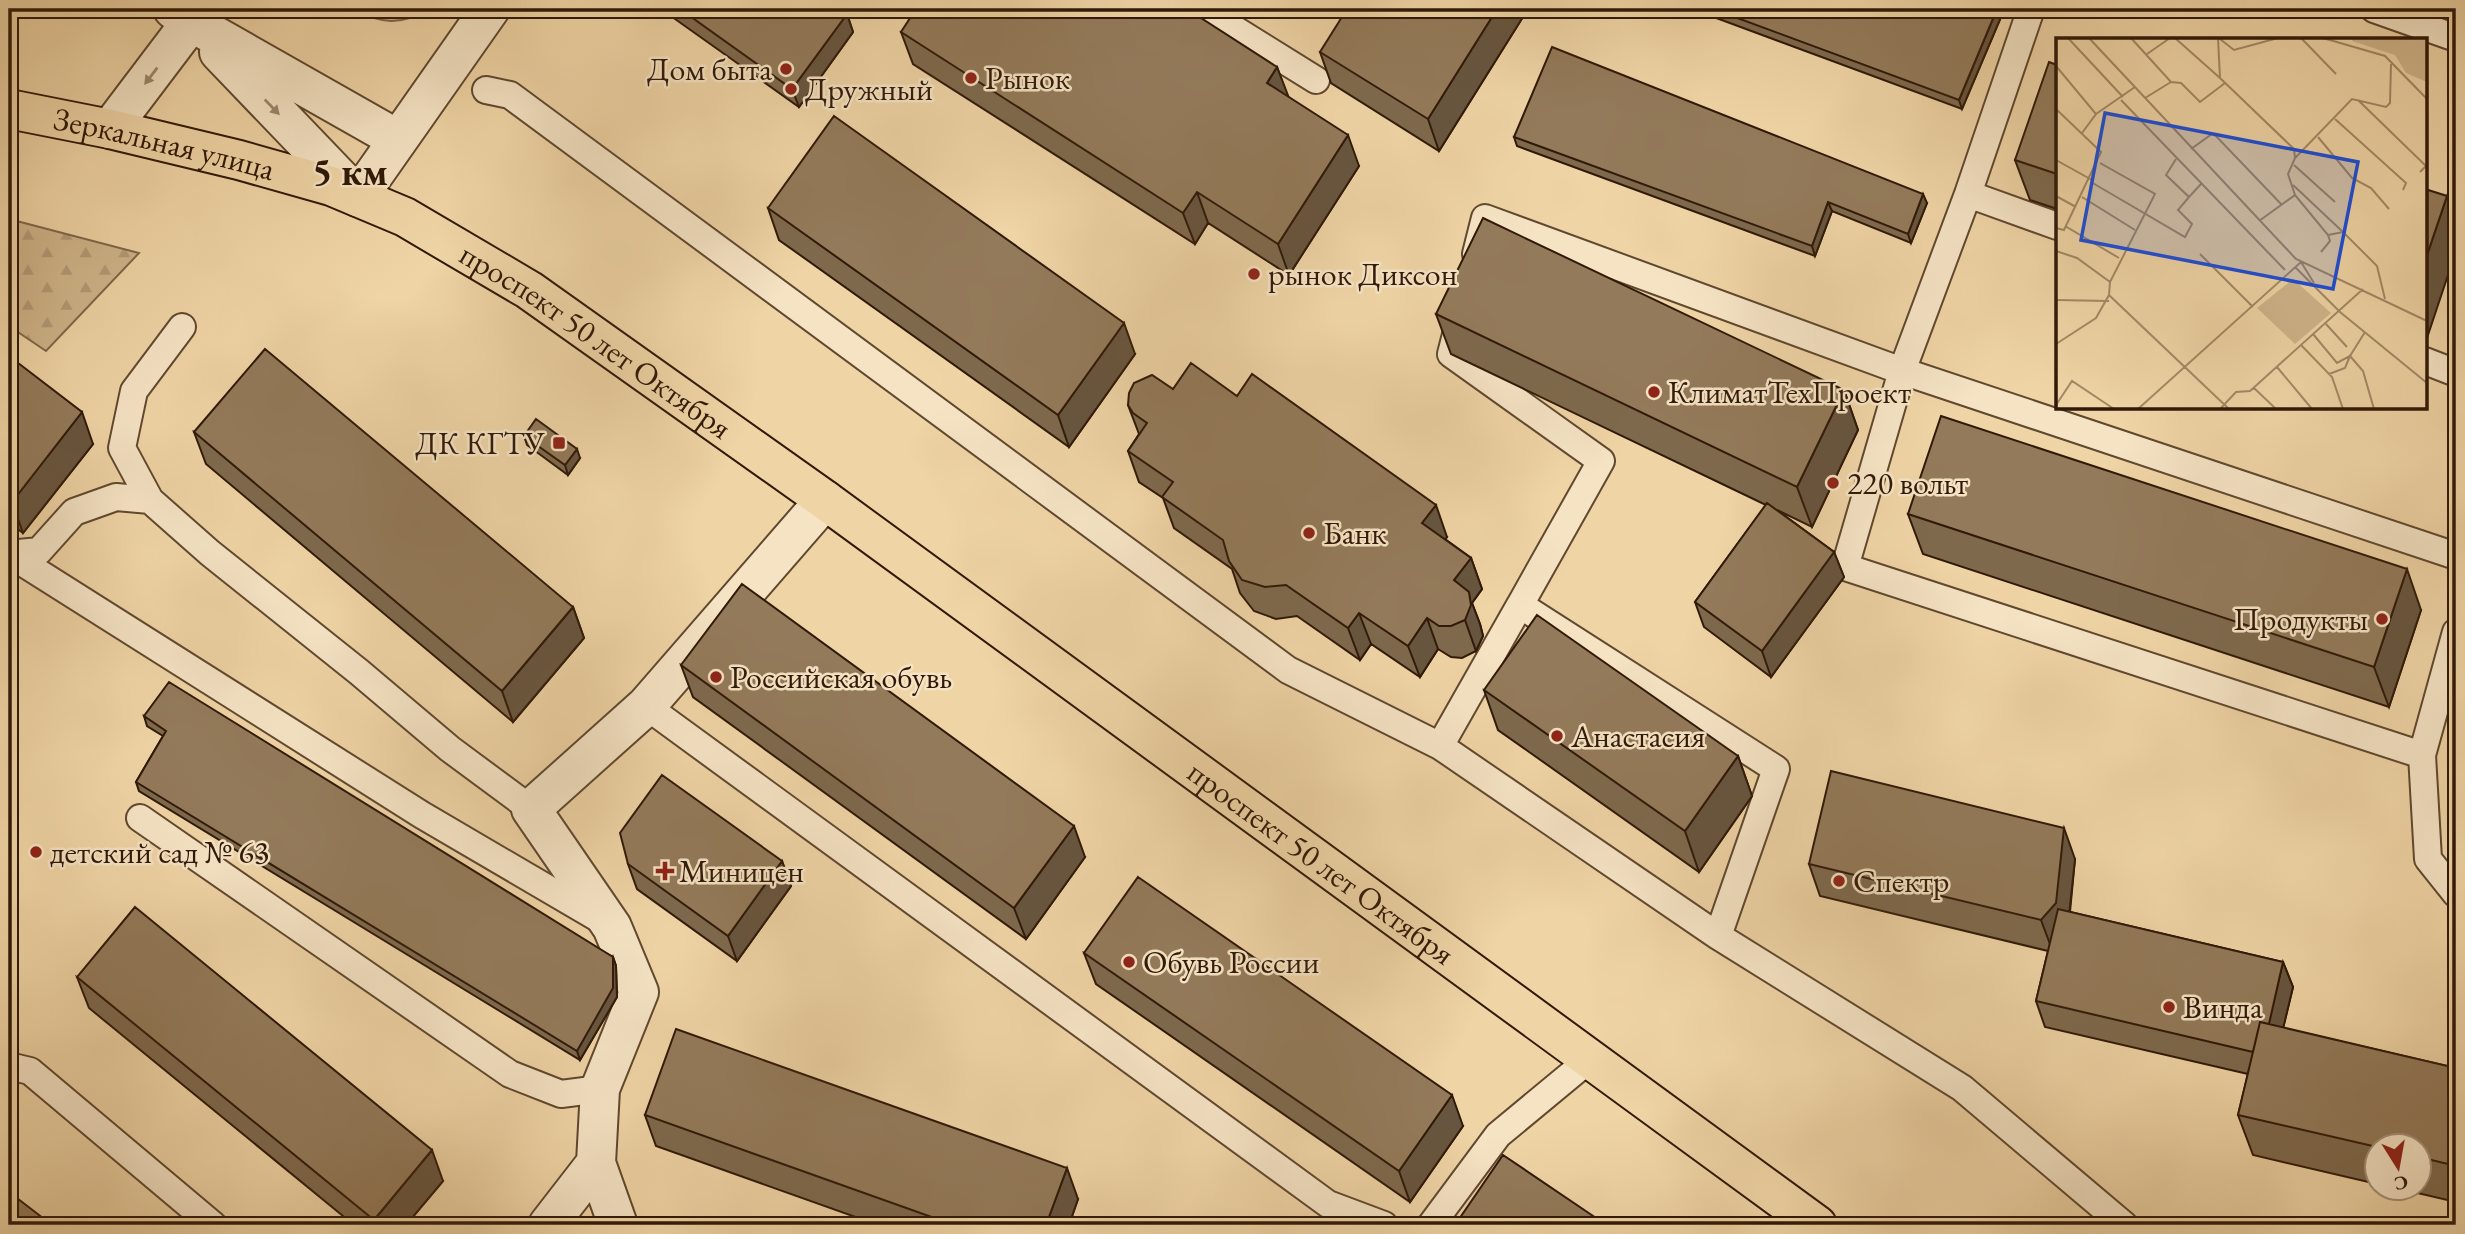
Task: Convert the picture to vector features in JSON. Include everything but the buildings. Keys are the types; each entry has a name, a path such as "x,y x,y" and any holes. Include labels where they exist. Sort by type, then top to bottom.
{"main road":[{"name":"Зеркальная улица","path":"9,109 110,129 239,160 358,197"},
{"name":"проспект 50 лет Октября","path":"358,197 405,217 529,290 825,500 1817,1225"}],"street":[{"path":"182,15 358,197 490,9"},
{"path":"182,15 397,139"},
{"path":"110,129 182,15"},
{"path":"618,1225 596,1163 600,1089 639,992 612,927 531,809 646,706 825,500"},
{"path":"548,1225 596,1163"}],"lane":[{"path":"1202,9 1316,80"},
{"path":"2031,9 1968,194 1902,371 1845,567 2422,755"},
{"path":"2374,9 2456,38"},
{"path":"486,90 510,95 1288,670 1440,747 1718,936 1962,1088 2124,1225"},
{"path":"1968,194 2056,226"},
{"path":"1471,272 1485,218 1902,371 2456,556"},
{"path":"1440,747 1601,461 1451,354 1464,300"},
{"path":"182,327 134,391 122,448 150,500 210,553 359,671 450,749 531,809"},
{"path":"2426,361 2456,373"},
{"path":"9,554 39,551 75,512 116,496 150,500"},
{"path":"9,554 422,816 612,927"},
{"path":"1520,605 1776,769 1718,936"},
{"path":"2456,632 2422,755 2428,859 2456,894"},
{"path":"646,706 1328,1204 1384,1225"},
{"path":"140,818 510,1074 561,1094 600,1089"},
{"path":"1431,1225 1498,1135 1591,1058"},
{"path":"9,1066 30,1071 214,1225"}],"green space":[{"path":"354,9 428,9 409,18 391,21 373,18"},
{"path":"9,219 139,253 46,351 9,326"}],"place":[{"name":"Дом быта","path":"786,69"},
{"name":"Рынок","path":"971,78"},
{"name":"Дружный","path":"791,89"},
{"name":"рынок Диксон","path":"1254,274"},
{"name":"КлиматТехПроект","path":"1654,392"},
{"name":"ДК КГТУ","path":"559,443"},
{"name":"220 вольт","path":"1833,483"},
{"name":"Банк","path":"1309,533"},
{"name":"Продукты","path":"2382,619"},
{"name":"Российская обувь","path":"716,677"},
{"name":"Анастасия","path":"1557,736"},
{"name":"детский сад № 63","path":"36,852"},
{"name":"Миницен","path":"665,871"},
{"name":"Спектр","path":"1839,881"},
{"name":"Обувь России","path":"1129,962"},
{"name":"Винда","path":"2169,1007"}],"district":[{"name":"5 км","path":"350,172"}]}
